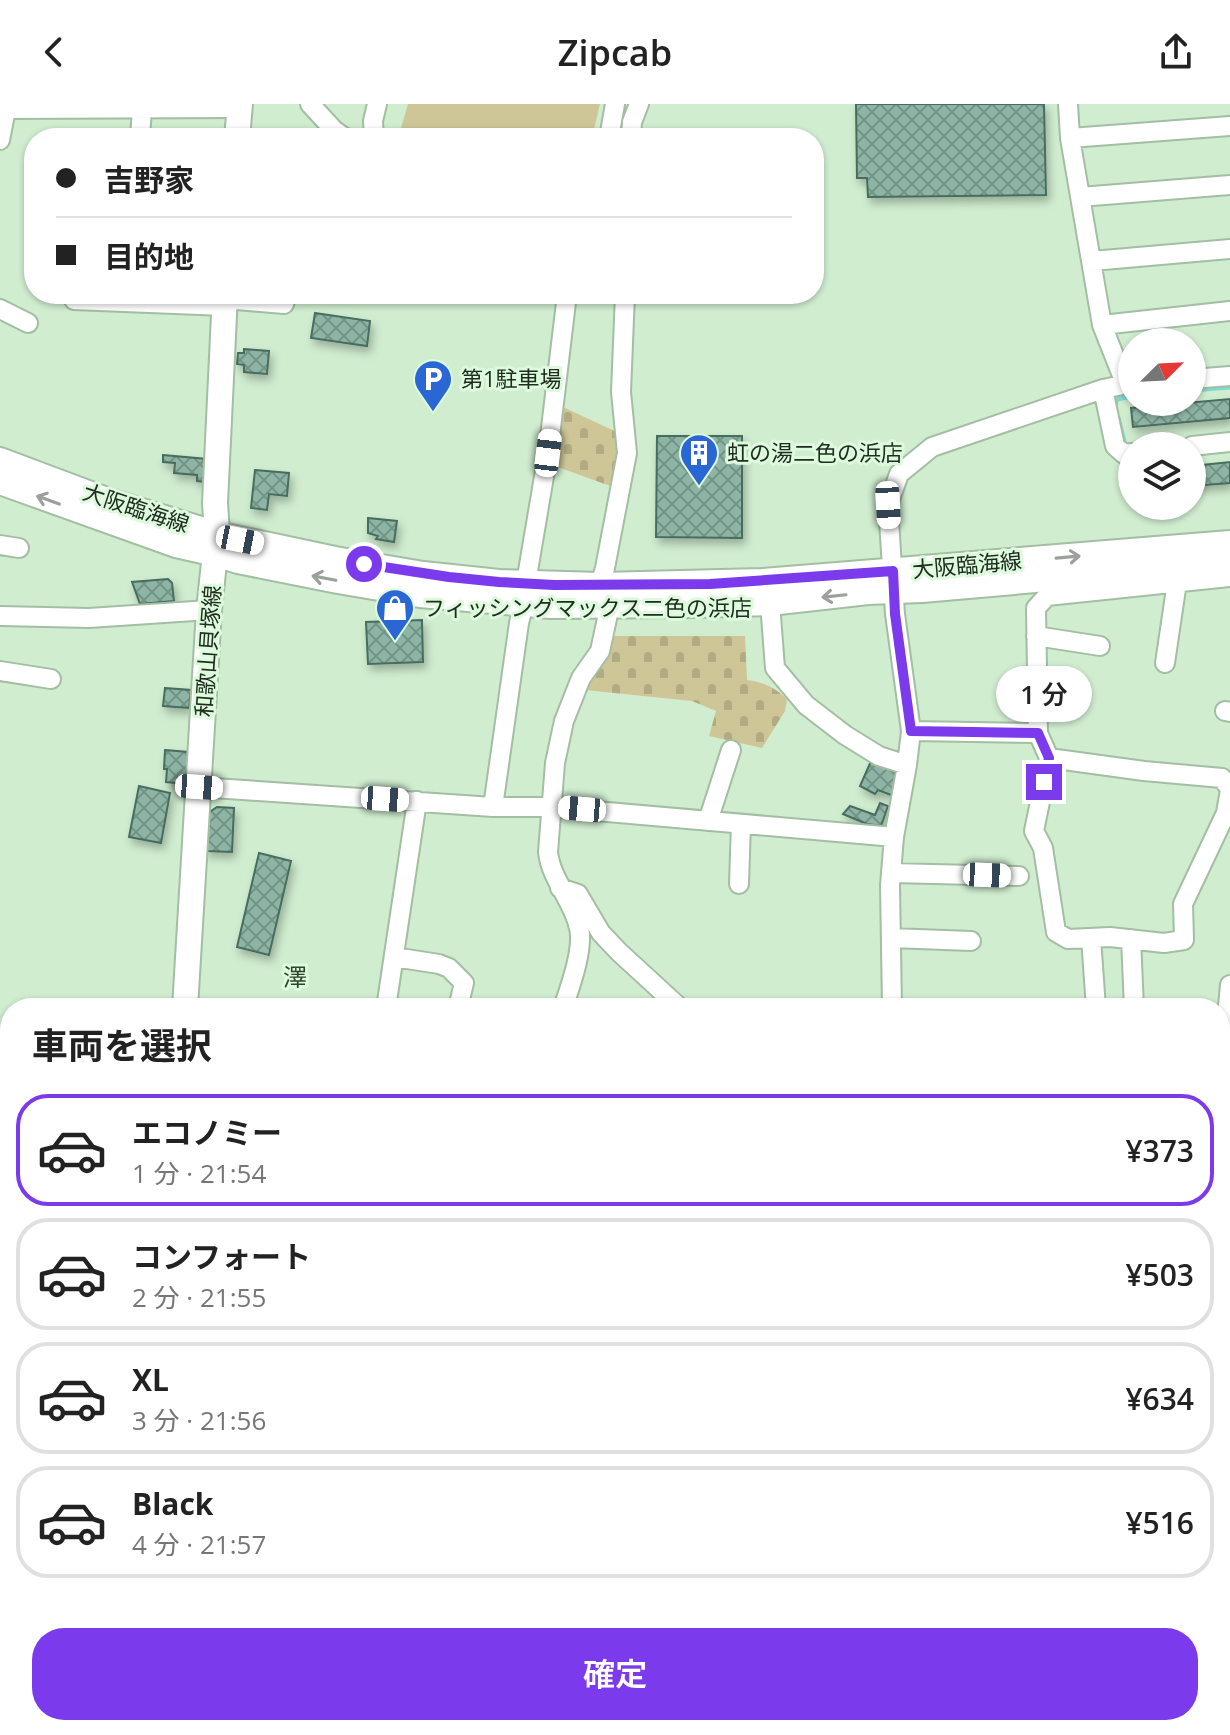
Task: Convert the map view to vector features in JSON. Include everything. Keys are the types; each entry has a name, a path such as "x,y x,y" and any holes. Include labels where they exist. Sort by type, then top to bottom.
{"main road":[{"path":"238,128 240,106"},
{"name":"和歌山貝塚線","path":"186,998 209,610 216,544 215,503 225,304"},
{"name":"大阪臨海線","path":"0,460 216,544 252,564 420,595 526,593 551,606 605,595 746,582 893,581 922,590 1225,558"},
{"name":"大阪臨海線","path":"0,482 176,545 216,544"},
{"name":"大阪臨海線","path":"605,595 688,605 770,603 893,581"}],"street":[{"path":"310,104 331,128"},
{"path":"373,128 377,104"},
{"path":"611,128 615,104"},
{"path":"632,128 639,104"},
{"path":"1068,104 1070,138 1102,325 1118,361"},
{"path":"0,140 3,109 240,106"},
{"path":"141,128 142,109"},
{"path":"1070,138 1230,126"},
{"path":"1080,197 1230,185"},
{"path":"1092,261 1230,249"},
{"path":"493,807 519,623 548,453 566,304"},
{"path":"566,998 579,945 579,929 549,865 550,807 564,721 581,678 600,651 605,568 627,453 621,392 625,304"},
{"path":"0,309 28,323"},
{"path":"1102,325 1230,311"},
{"path":"1206,378 1230,376"},
{"path":"892,998 891,873 911,731 893,581 888,505 899,474 932,447 1118,385"},
{"path":"1103,389 1118,449"},
{"path":"1206,445 1230,442"},
{"path":"1049,758 1222,778 1230,790 1226,813 1183,904 1184,940 1164,943 1131,939 1068,939 1056,932 1043,848 1034,831 1049,758 1038,733 1036,608 1047,596 1177,582 1225,558"},
{"path":"1165,663 1177,582"},
{"path":"770,603 775,668 806,705 879,756 907,765"},
{"path":"0,616 89,618 209,610"},
{"path":"1036,636 1100,646"},
{"path":"0,671 51,679"},
{"path":"911,731 1038,733"},
{"path":"708,821 731,750"},
{"path":"199,787 493,807 550,807 894,837"},
{"path":"388,998 417,801"},
{"path":"739,884 741,824"},
{"path":"891,873 1019,876"},
{"path":"560,888 578,894 601,933 669,998"},
{"path":"891,938 971,941"},
{"path":"1091,938 1095,998"},
{"path":"1131,939 1134,998"},
{"path":"394,957 449,968 464,983 460,998"}],"green space":[{"path":"408,104 600,104 594,128 401,128"},
{"path":"563,407 621,434 613,487 555,466"},
{"path":"609,636 745,636 747,680 764,684 783,695 787,699 785,711 762,748 709,736 716,711 692,701 585,690 604,658"}],"building":[{"path":"856,104 1044,104 1046,195 868,197 867,178 857,178"},
{"path":"315,313 370,321 367,346 311,338"},
{"path":"244,349 269,351 267,374 244,372 244,365 237,364 238,353 244,353"},
{"path":"1230,399 1230,418 1133,427 1132,416 1206,416 1206,401"},
{"name":"虹の湯二色の浜店","path":"657,436 742,436 742,538 656,537"},
{"path":"163,455 207,459 205,482 197,481 197,475 174,473 175,463 163,462"},
{"path":"1230,462 1230,483 1206,485 1206,465"},
{"path":"255,470 289,473 287,496 269,494 267,510 251,508"},
{"path":"368,518 397,521 394,542 376,539 378,536 368,533"},
{"path":"168,579 172,583 174,601 140,604 132,582"},
{"name":"フィッシングマックス二色の浜店","path":"422,620 423,662 368,664 366,622"},
{"path":"165,688 191,690 189,708 163,706"},
{"path":"165,750 188,752 186,784 166,782"},
{"path":"871,761 900,774 891,795 878,790 875,794 860,786"},
{"path":"139,786 170,793 161,843 129,837"},
{"path":"880,803 888,806 881,826 843,814 850,806 875,815"},
{"path":"217,807 234,808 232,852 206,851 208,813"},
{"path":"259,853 291,861 269,955 237,947"}],"waterway":[{"path":"1206,389 1230,387"},
{"path":"1115,405 1118,399"},
{"path":"1118,418 1122,432"}],"place":[{"name":"第1駐車場","path":"433,413"},
{"name":"虹の湯二色の浜店","path":"699,487"},
{"name":"フィッシングマックス二色の浜店","path":"395,642"}],"district":[{"name":"澤","path":"295,978"}],"route":[{"path":"364,564 449,577 554,585 710,584 893,571 895,614 911,731 1038,733 1049,758 1044,782"}]}
